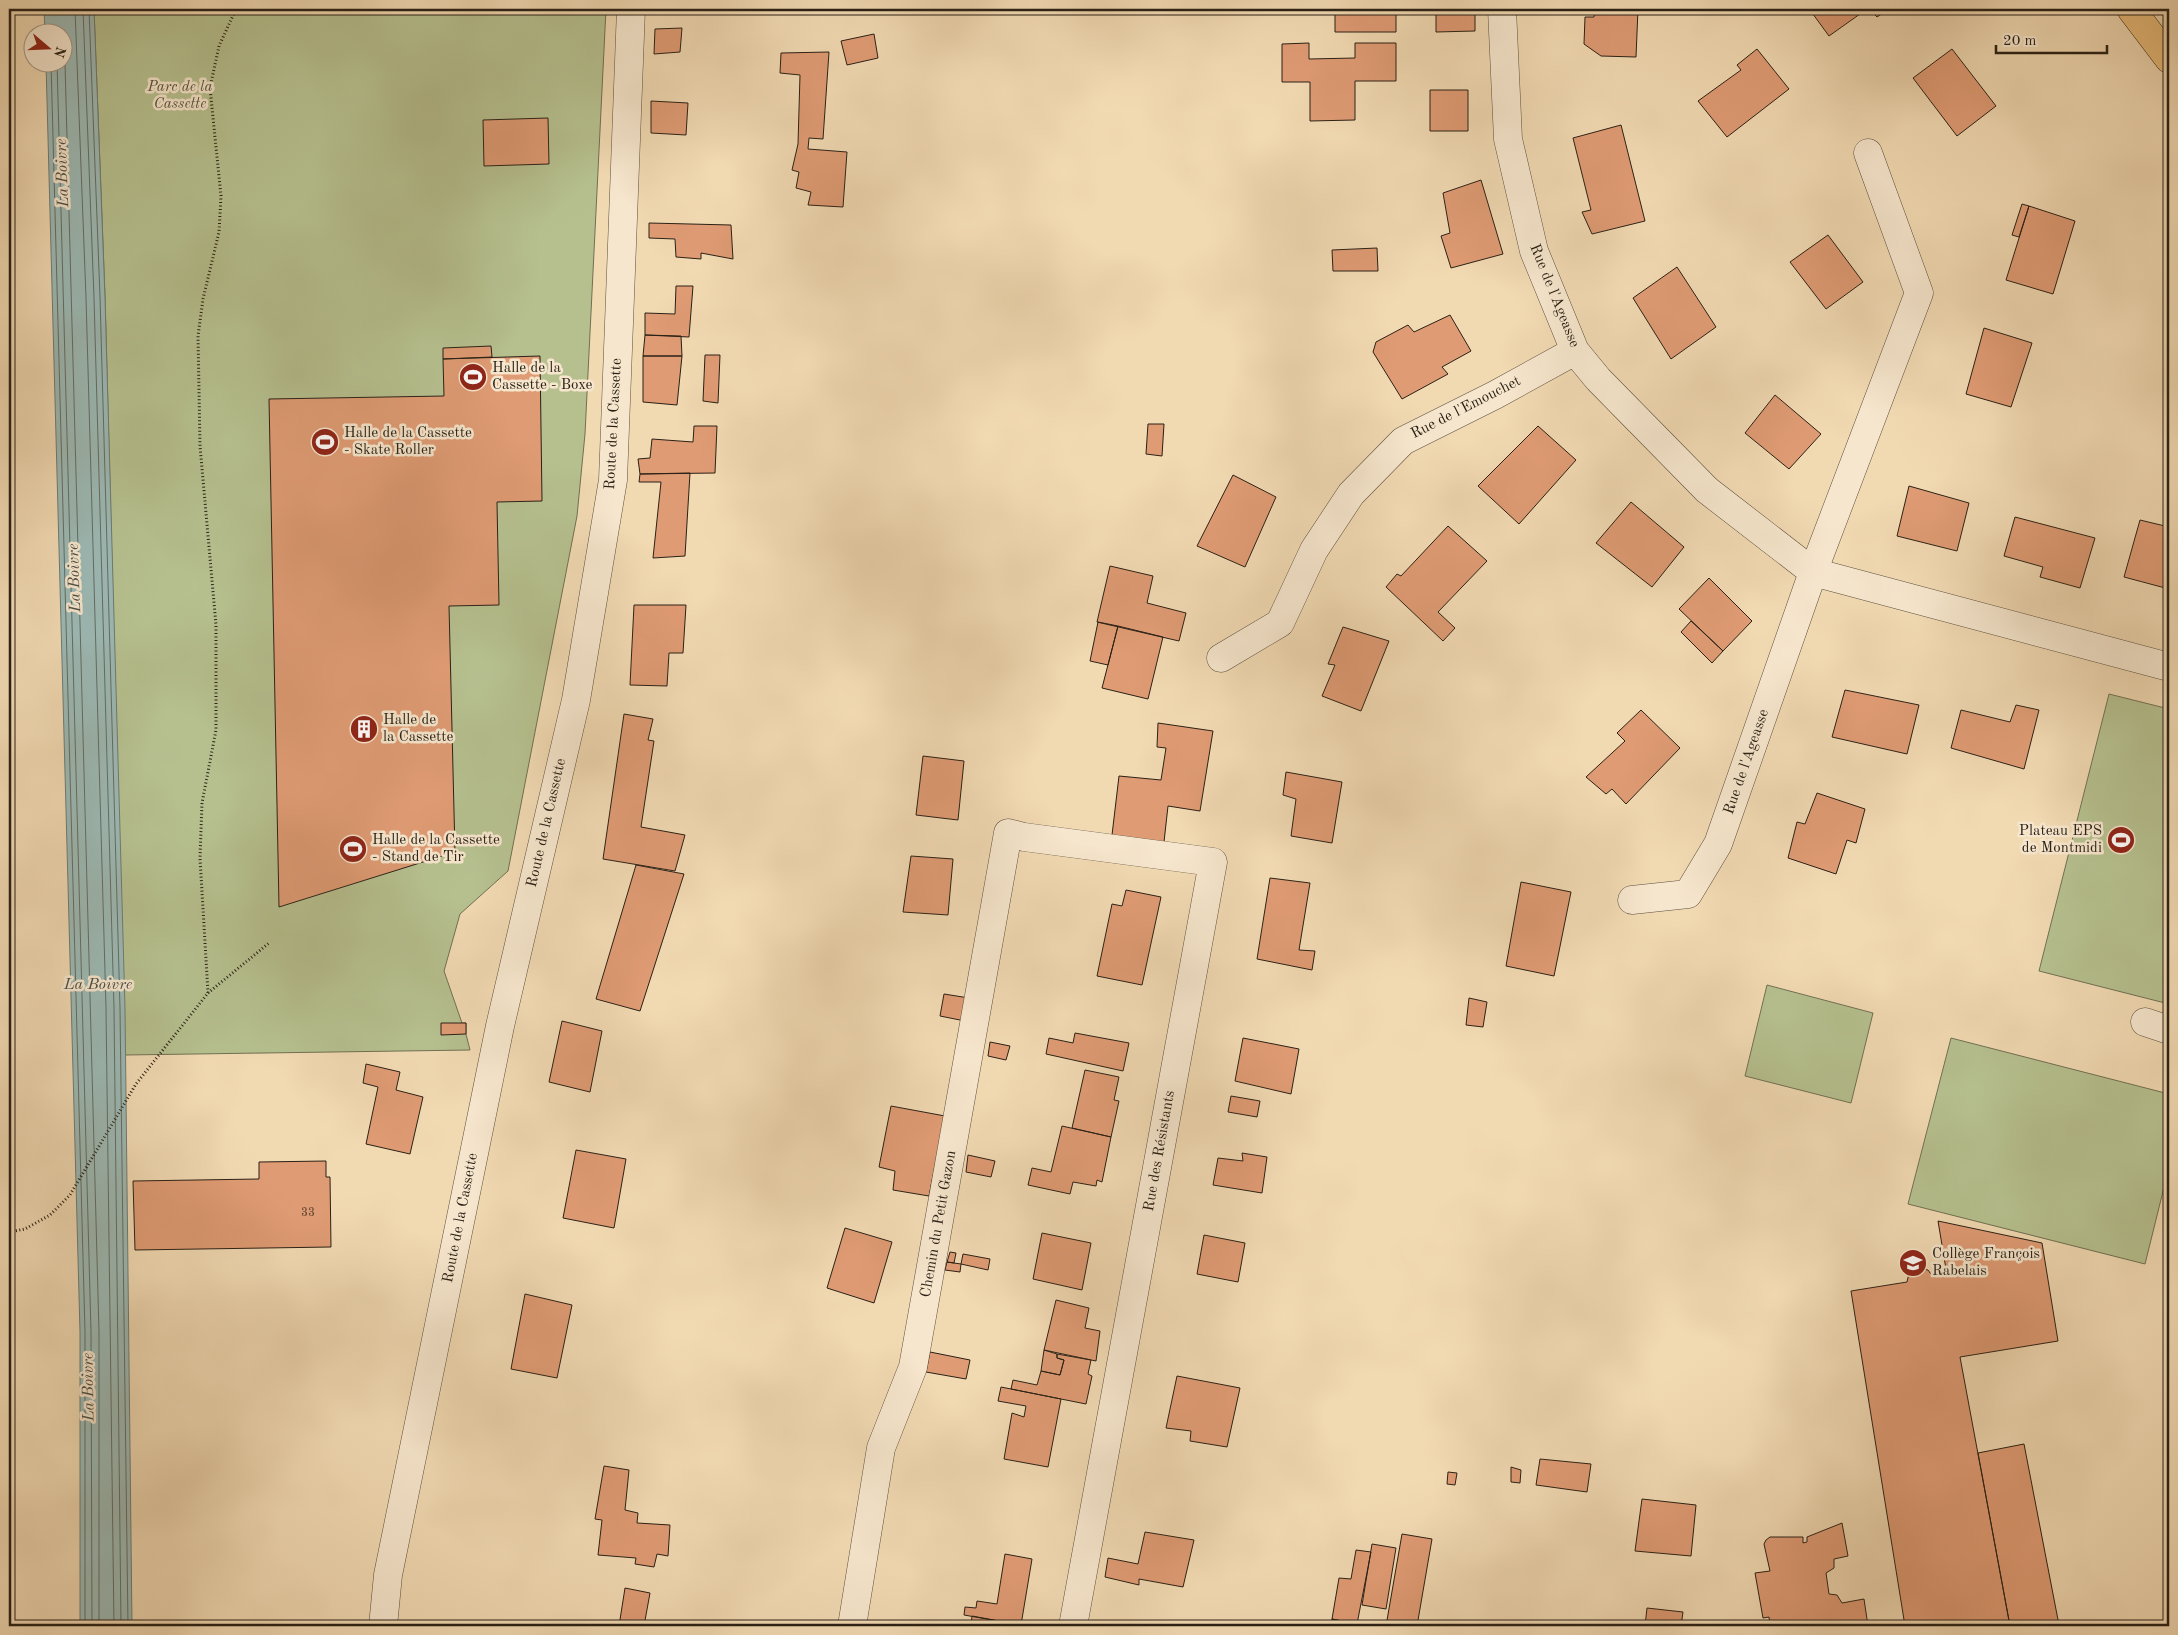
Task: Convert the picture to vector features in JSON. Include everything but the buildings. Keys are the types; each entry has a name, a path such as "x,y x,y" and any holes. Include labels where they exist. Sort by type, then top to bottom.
{"main road":[{"path":"2130,9 2169,59"}],"street":[{"name":"Route de la Cassette","path":"383,1626 388,1575 500,1026 576,700 613,480 631,9"},
{"name":"Rue de l'Ageasse","path":"1502,9 1508,139 1534,251 1574,351 1598,379 1707,490 1813,572 2169,667"},
{"name":"Rue de l'Ageasse","path":"1632,900 1688,894 1718,844 1813,572 1919,293 1868,153"},
{"name":"Rue de l'Emouchet","path":"1221,658 1280,623 1314,550 1351,494 1403,441 1495,395 1574,351"},
{"name":"Chemin du Petit Gazon","path":"852,1626 881,1448 913,1367 1008,833 1024,837"},
{"name":"Rue des Résistants","path":"1024,837 1213,862 1073,1626"}],"path":[{"path":"208,993 200,858 202,803 216,730 216,625 200,446 198,336 203,299 219,232 221,196 210,88 219,46 236,9"},
{"path":"9,1232 25,1229 50,1215 70,1195 136,1084 208,993 269,943"}],"green space":[{"name":"Parc de la Cassette","path":"94,9 606,9 585,434 577,516 508,871 460,914 444,971 462,1023 466,1023 466,1034 470,1050 125,1055 105,297"},
{"name":"Plateau EPS de Montmidi","path":"2109,694 2169,709 2169,1004 2039,971"},
{"path":"1767,985 1873,1013 1851,1103 1745,1076"},
{"path":"1951,1038 2169,1094 2169,1167 2145,1264 1908,1204"}],"water":[{"name":"La Boivre","path":"44,9 94,9 105,297 125,1008 132,1626 80,1626 80,1332 46,72 72,72 72,22 45,22"}],"place":[{"name":"Halle de la Cassette - Boxe","path":"473,377"},
{"name":"Halle de la Cassette - Skate Roller","path":"325,442"},
{"name":"Halle de la Cassette","path":"364,729"},
{"name":"Plateau EPS de Montmidi","path":"2121,840"},
{"name":"Halle de la Cassette - Stand de Tir","path":"353,849"},
{"name":"Collège François Rabelais","path":"1913,1263"}]}
